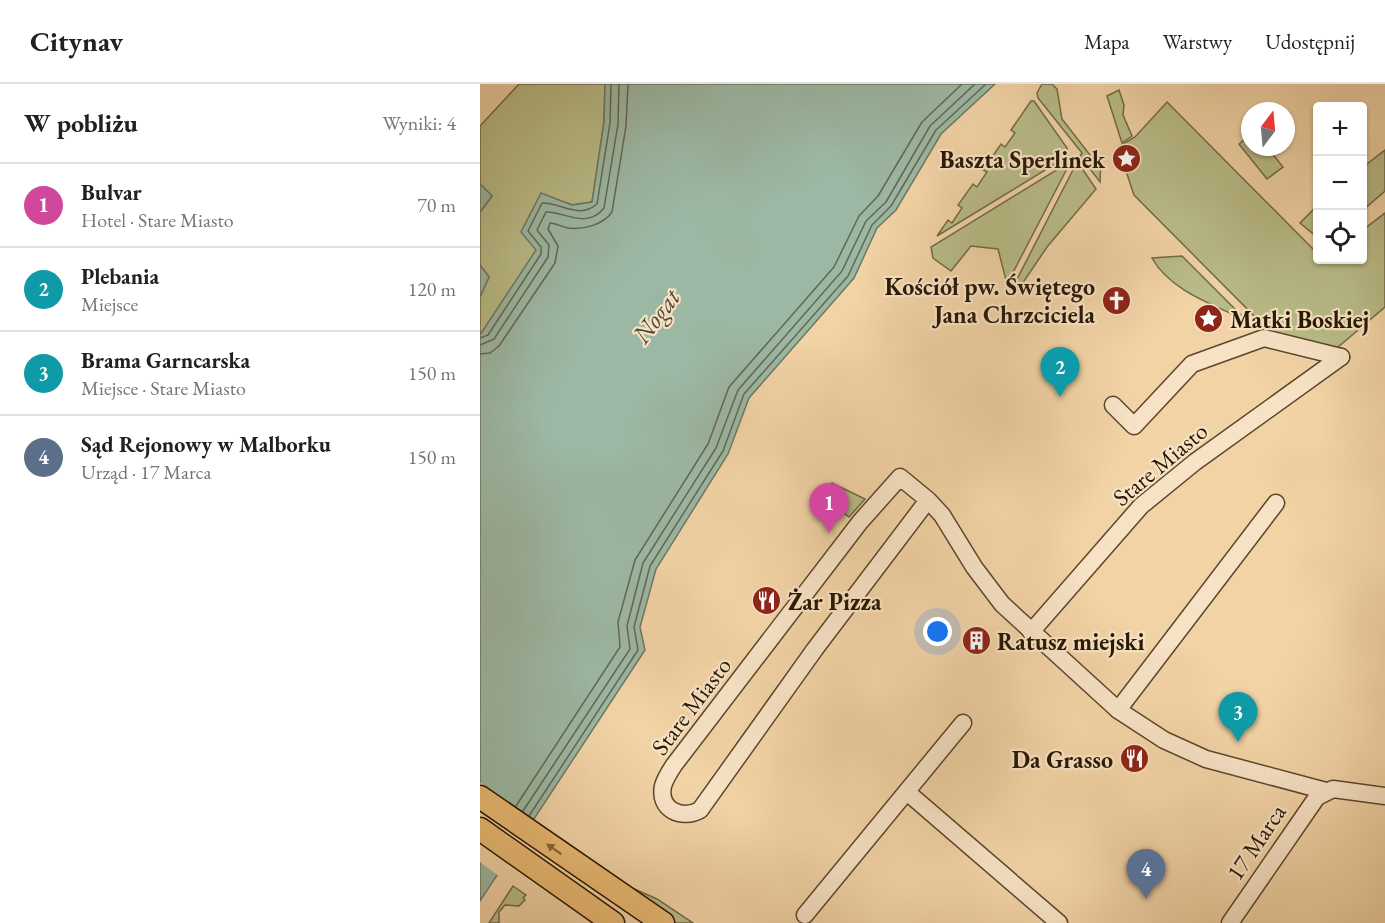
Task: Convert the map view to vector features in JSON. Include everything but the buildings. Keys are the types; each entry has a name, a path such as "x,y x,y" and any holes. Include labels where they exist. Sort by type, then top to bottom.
{"main road":[{"path":"480,797 663,923"},
{"path":"480,829 613,923"}],"street":[{"name":"Stare Miasto","path":"1031,632 1141,506 1195,462 1341,357 1264,338 1192,364 1134,426 1113,405"},
{"name":"Stare Miasto","path":"928,500 815,649 700,810 687,815 678,815 670,810 662,794 663,783 674,765 880,497 900,477 928,500 942,515 993,593 1031,632 1118,710 1164,740 1226,766 1326,791 1344,789 1385,796"},
{"path":"1118,710 1276,503"},
{"path":"805,915 963,723"},
{"name":"17 Marca","path":"1230,923 1312,802 1326,791"},
{"path":"907,792 1059,923"}],"green space":[{"path":"519,84 605,84 604,122 592,202 572,205 541,194 537,250 480,335 480,297 489,277 480,265 480,212 492,196 480,184 480,126"},
{"path":"1042,84 1052,84 1057,89 1062,119 1093,159 1101,157 1100,182 1080,156 1082,153 1038,98 1037,93"},
{"path":"1119,90 1124,105 1123,115 1132,136 1122,143 1107,96"},
{"path":"1031,101 1034,101 1067,148 1068,156 937,236 948,220 952,223 962,208 958,205 973,184 977,187 987,172 983,170 1001,144 1005,147 1015,133 1011,130"},
{"path":"1167,102 1313,249 1313,264 1367,264 1367,227 1385,213 1385,307 1337,348 1265,331 1262,324 1134,195 1118,147 1135,137"},
{"path":"1385,150 1385,191 1367,207 1367,164"},
{"path":"1249,156 1274,156 1283,167 1267,179"},
{"path":"1071,161 1007,284 998,249 971,246 951,271 933,258 931,247"},
{"path":"1076,164 1079,164 1096,189 1047,247 1018,290 1013,287"},
{"path":"1313,210 1313,234 1300,223"},
{"path":"1182,256 1247,321 1194,296 1170,280 1152,258"},
{"path":"832,483 865,499 849,517 833,505 841,494 829,486"},
{"path":"616,881 657,899 693,923 676,923"},
{"path":"513,886 526,895 523,898 525,900 519,906 505,905 499,912 499,923 489,923"}],"water":[{"name":"Nogat","path":"605,84 995,84 941,134 896,210 877,228 854,278 749,398 728,454 656,569 640,627 645,650 480,901 480,335 536,250 521,232 541,193 572,205 592,202 604,122"},
{"path":"480,184 492,196 480,212"},
{"path":"480,265 489,277 480,297"}],"pier":[{"path":"480,783 536,822 500,877 480,862"}],"place":[{"name":"Baszta Sperlinek","path":"1126,159"},
{"name":"Kościół pw. Świętego Jana Chrzciciela","path":"1116,300"},
{"name":"Matki Boskiej","path":"1209,319"},
{"name":"Plebania","path":"1060,397"},
{"name":"Bulvar","path":"829,533"},
{"name":"Żar Pizza","path":"767,601"},
{"name":"Ratusz miejski","path":"976,641"},
{"name":"Brama Garncarska","path":"1238,742"},
{"name":"Da Grasso","path":"1134,759"},
{"name":"Sąd Rejonowy w Malborku","path":"1146,899"}]}
